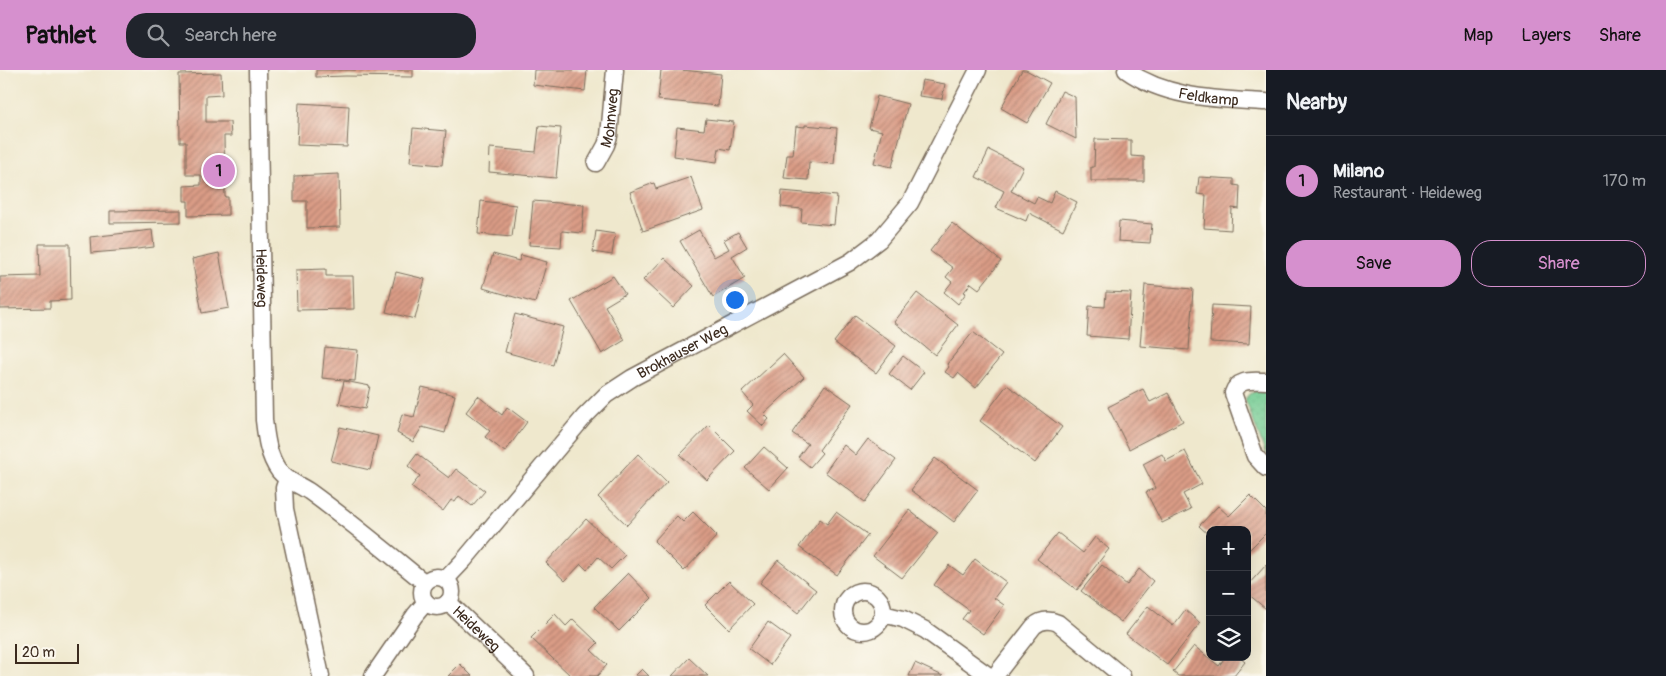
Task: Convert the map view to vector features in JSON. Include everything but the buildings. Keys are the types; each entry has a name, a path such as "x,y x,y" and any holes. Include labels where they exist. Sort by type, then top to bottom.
{"street":[{"name":"Heideweg","path":"258,70 264,420 271,456 280,472 287,479 309,491 425,583"},
{"name":"Mohnweg","path":"596,163 609,136 615,70"},
{"name":"Brokhauser Weg","path":"446,579 584,416 606,395 632,378 850,262 879,240 910,203 978,70"},
{"name":"Feldkamp","path":"1126,70 1152,85 1193,96 1266,102"},
{"path":"1266,382 1243,382 1236,386 1233,393 1255,456 1266,468"},
{"path":"287,479 284,488 285,509 321,676"},
{"path":"437,577 446,579 452,590 448,602 444,605 435,606 426,602 422,592 425,583 437,577"},
{"path":"373,676 426,602"},
{"name":"Heideweg","path":"448,602 526,676"},
{"path":"883,614 903,619 925,630 989,676"},
{"path":"994,676 1034,626 1049,620 1058,623 1122,676"}],"green space":[{"path":"1258,390 1266,390 1266,455 1245,399 1249,394"}],"place":[{"name":"Milano","path":"219,171"}]}
